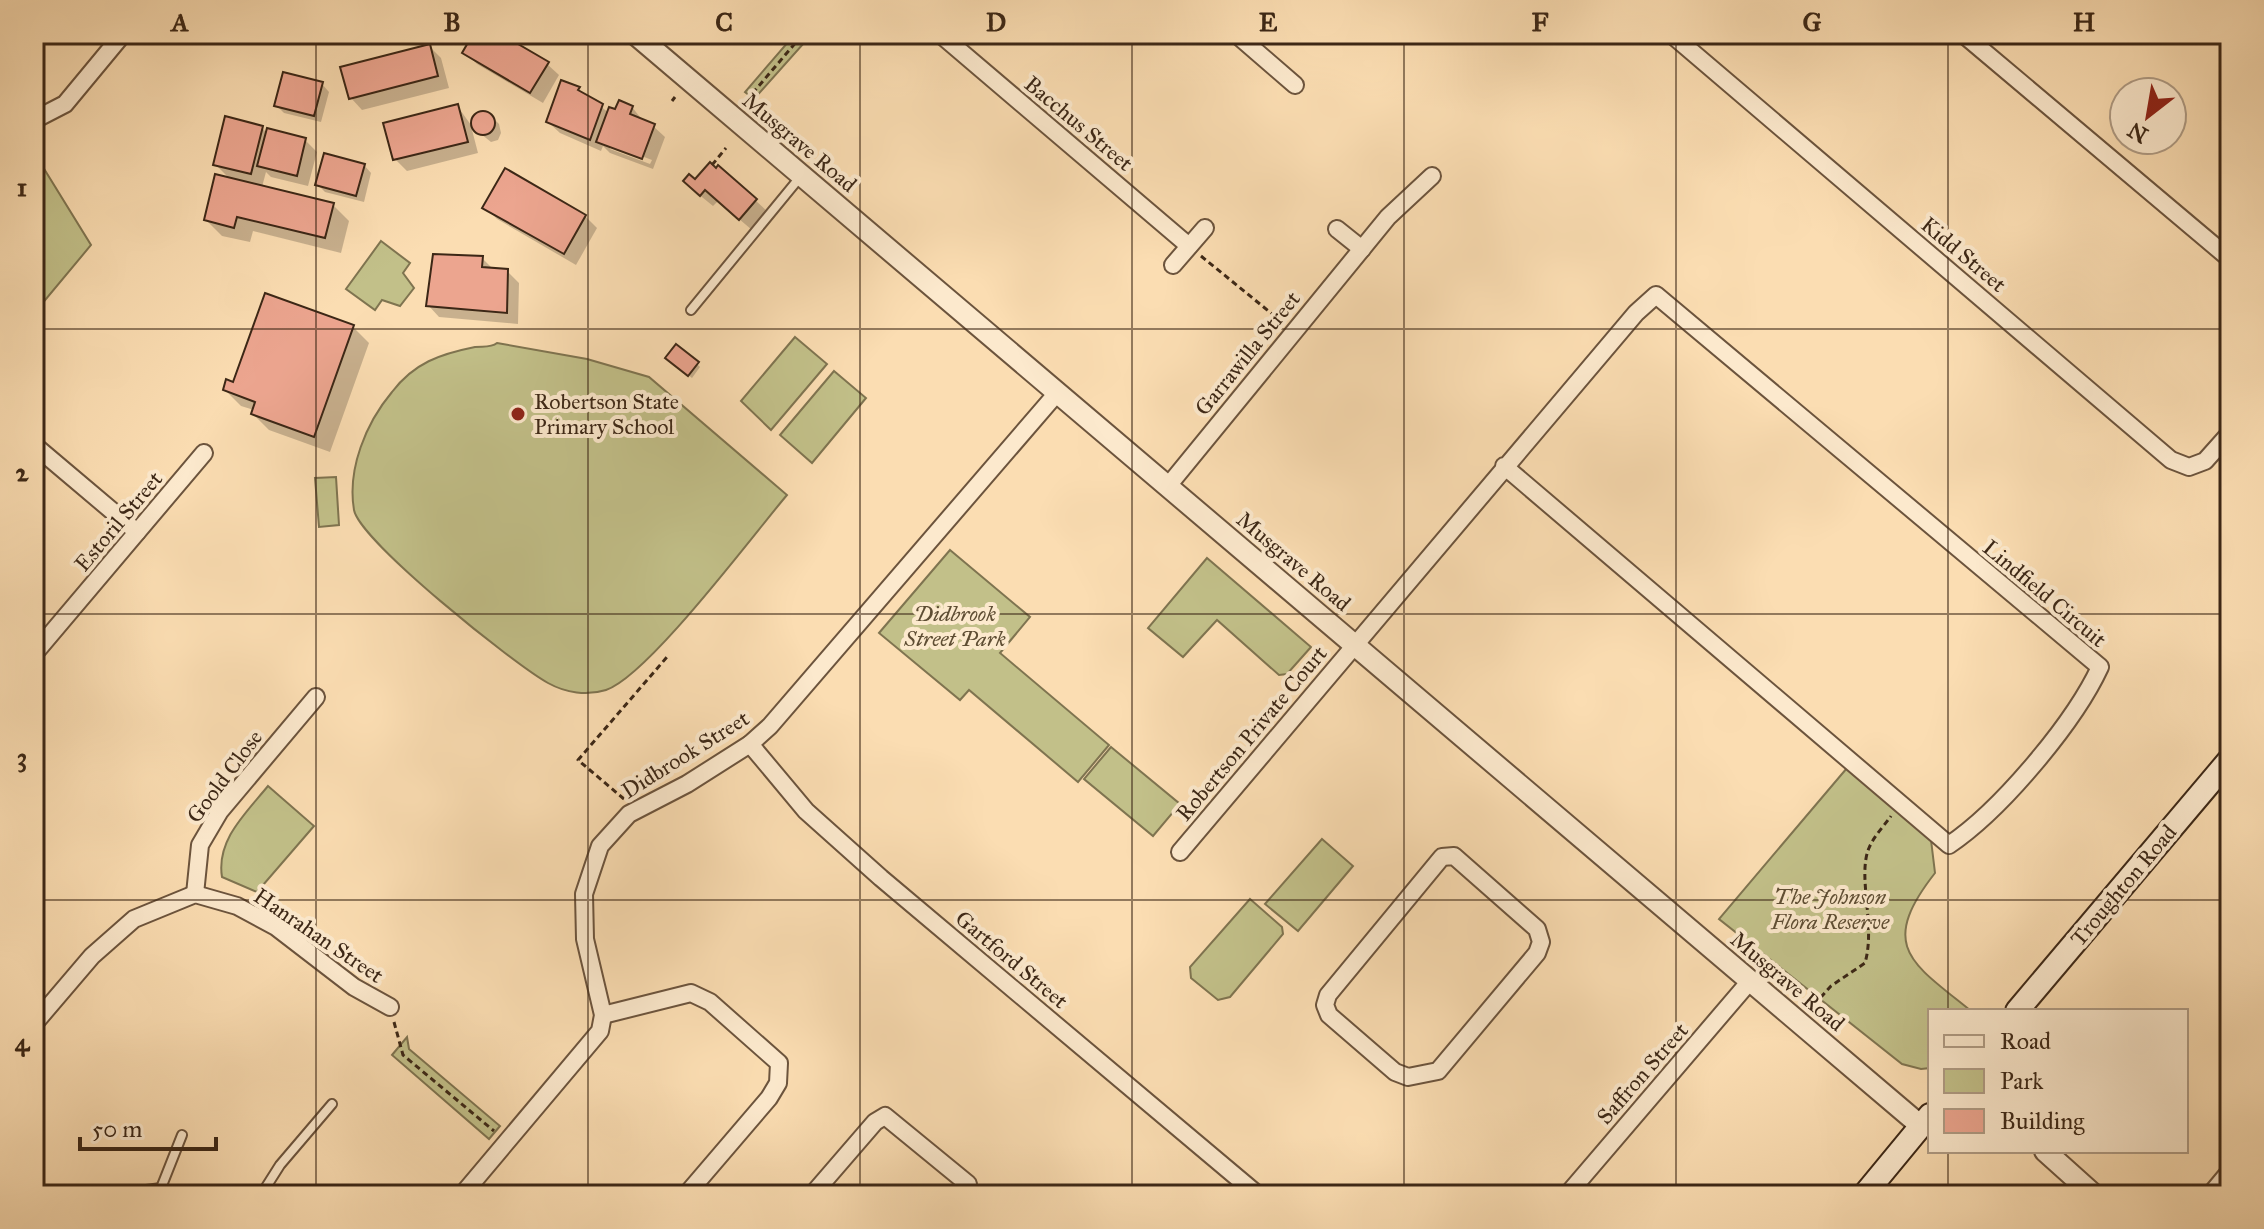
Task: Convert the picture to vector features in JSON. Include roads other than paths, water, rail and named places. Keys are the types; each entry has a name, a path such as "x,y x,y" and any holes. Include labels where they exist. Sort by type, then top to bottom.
{"main road":[{"name":"Troughton Road","path":"2019,1009 2230,759"},
{"path":"1864,1195 1926,1120"}],"street":[{"path":"34,120 65,104 123,34"},
{"name":"Musgrave Road","path":"635,34 1750,981 1926,1120"},
{"name":"Bacchus Street","path":"940,34 1189,246"},
{"path":"1236,34 1295,85"},
{"name":"Kidd Street","path":"1671,34 2171,460 2189,467 2205,461 2230,433"},
{"path":"1963,34 2230,259"},
{"name":"Garrawilla Street","path":"1168,486 1388,217 1432,176"},
{"path":"1173,265 1205,228"},
{"path":"1337,229 1362,249"},
{"name":"Lindfield Circuit","path":"1355,643 1504,466 1636,313 1656,295 2100,667 2083,703 1978,825 1949,845 1504,466"},
{"name":"Didbrook Street","path":"603,1015 585,939 584,894 600,846 636,810 687,784 750,744 802,693 1057,393"},
{"path":"34,445 137,532"},
{"name":"Estoril Street","path":"34,654 204,453"},
{"name":"Robertson Private Court","path":"1180,852 1355,643"},
{"name":"Goold Close","path":"195,894 200,845 220,811 316,697"},
{"name":"Gartford Street","path":"750,744 806,811 881,878 1258,1195"},
{"path":"1454,856 1537,929 1541,942 1537,953 1438,1071 1408,1077 1395,1072 1329,1015 1325,1005 1328,995 1442,857 1454,856"},
{"path":"34,1024 92,956 134,919 195,894"},
{"name":"Hanrahan Street","path":"195,894 237,906 276,927 354,987 390,1007"},
{"name":"Saffron Street","path":"1567,1195 1750,981"},
{"path":"462,1195 600,1031 603,1015 691,993 710,1002 779,1063 778,1083 769,1098 686,1195"},
{"path":"812,1195 875,1122 885,1116 968,1184"},
{"path":"2047,1153 2094,1195"},
{"path":"2210,1195 2230,1171"}],"lane":[{"path":"691,310 802,175"},
{"path":"261,1195 280,1165 332,1104"},
{"path":"161,1188 182,1135"},
{"path":"109,1195 161,1188 186,1195"}],"place":[{"name":"Robertson State Primary School","path":"518,414"}],"park label":[{"name":"Didbrook Street Park","path":"955,626"},
{"name":"The Johnson Flora Reserve","path":"1830,908"}]}
